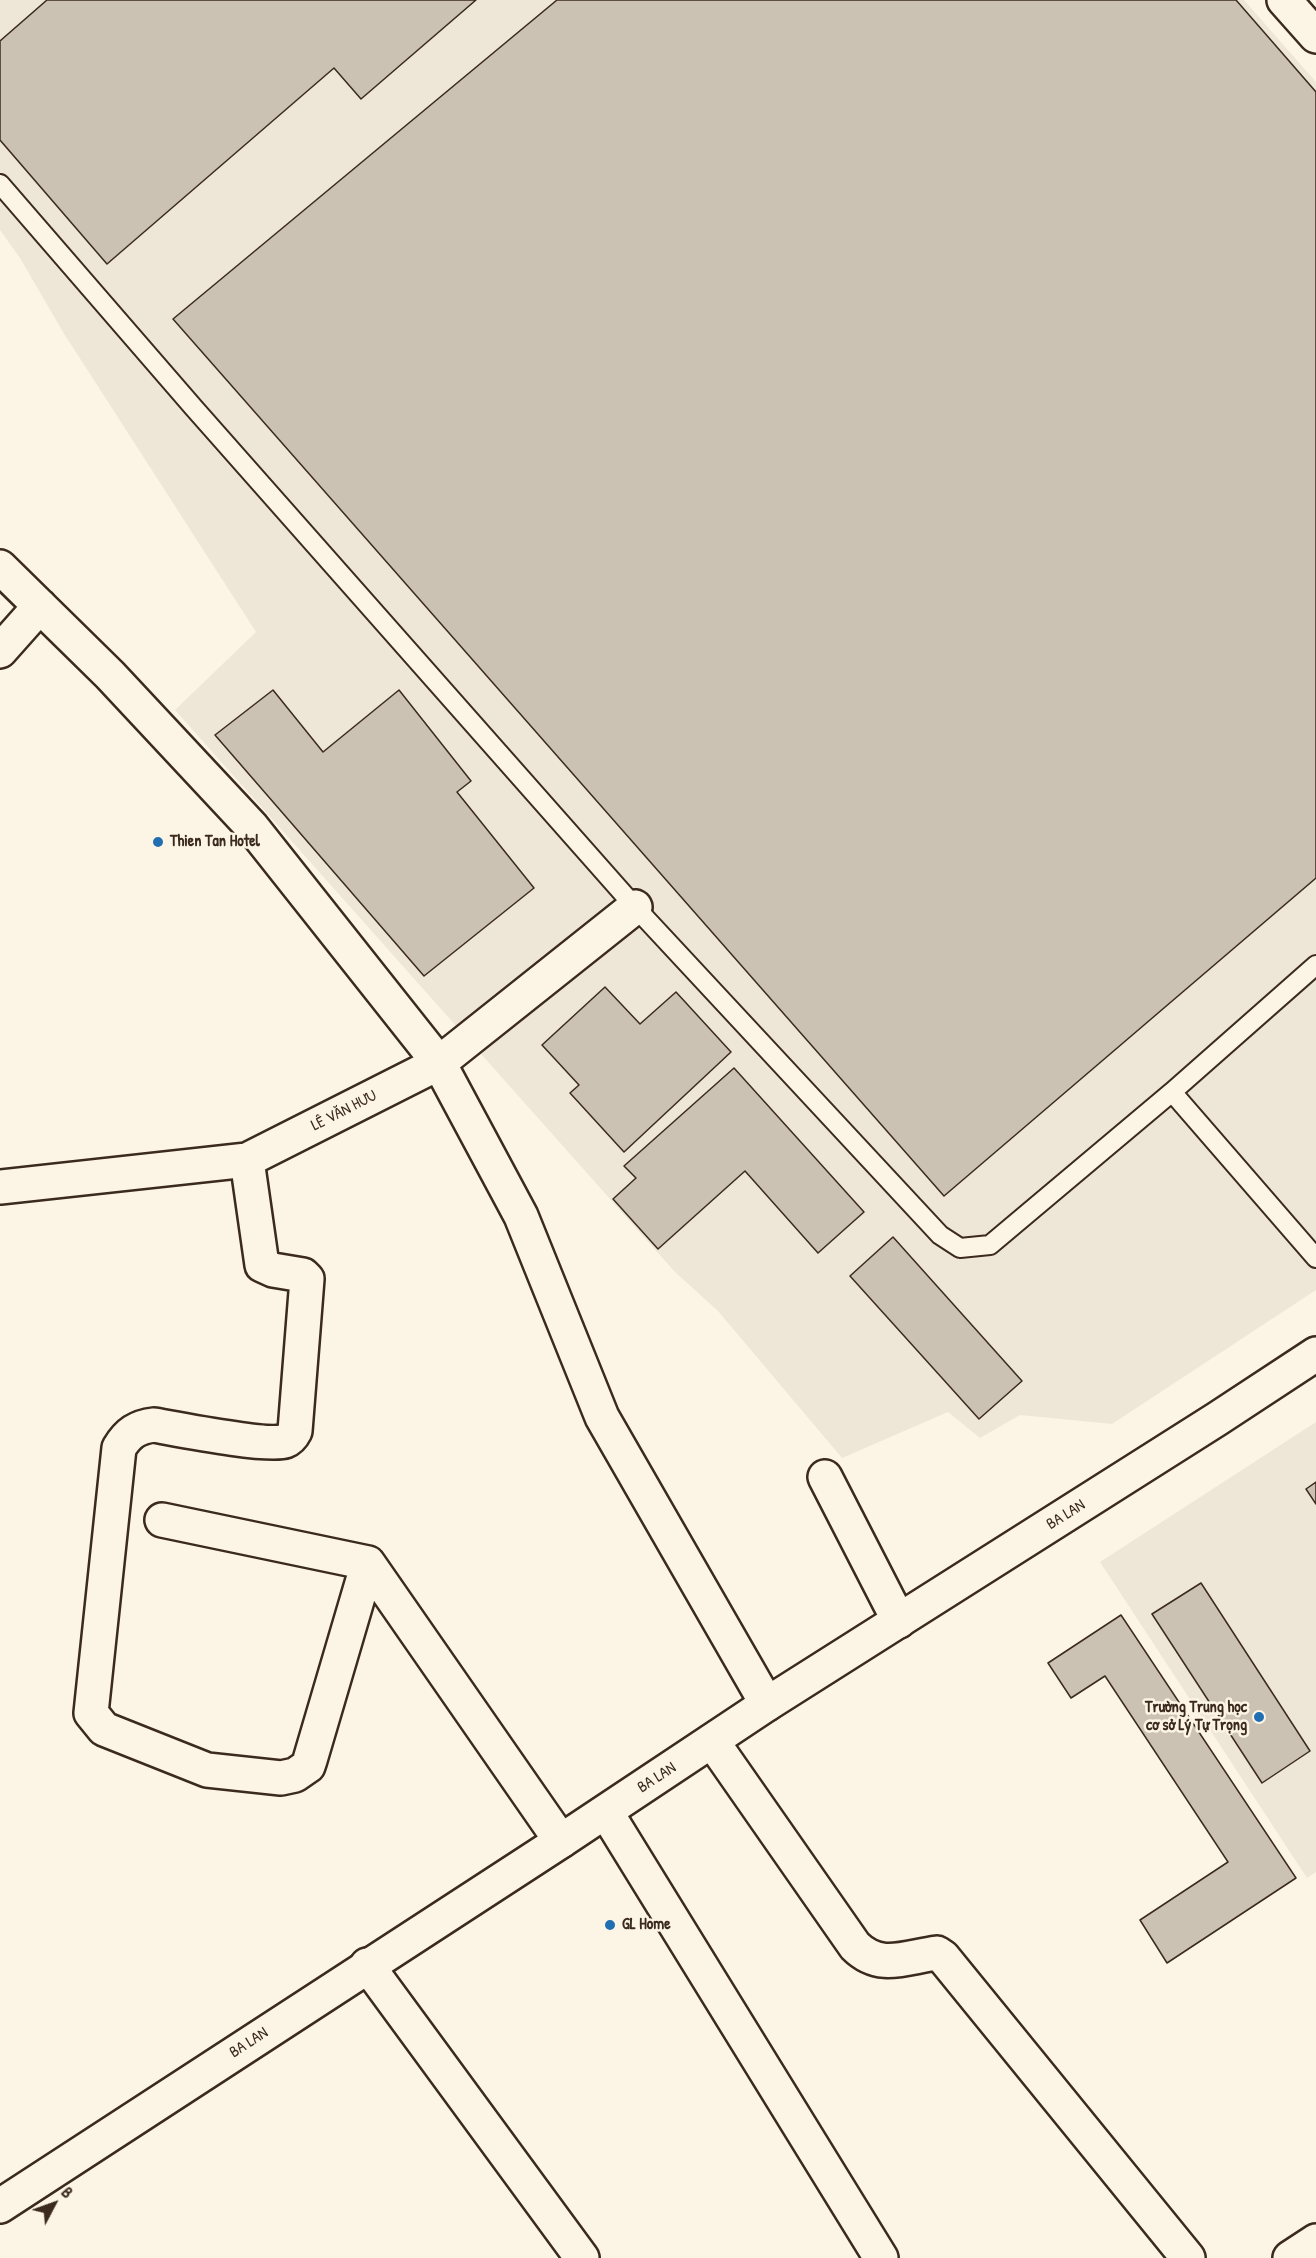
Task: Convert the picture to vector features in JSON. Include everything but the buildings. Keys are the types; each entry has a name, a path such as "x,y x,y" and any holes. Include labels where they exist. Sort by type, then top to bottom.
{"street":[{"path":"1284,0 1316,36"},
{"path":"0,567 110,675 252,827 439,1063 521,1216 602,1418 767,1704"},
{"path":"0,651 40,606"},
{"name":"LÊ VĂN HƯU","path":"0,1187 247,1160 439,1063 635,907"},
{"path":"247,1160 262,1265 273,1270 303,1275 307,1279 295,1431 285,1441 278,1442 250,1440 154,1425 141,1427 125,1438 119,1448 91,1713 105,1729 207,1770 268,1778 295,1775 308,1766 368,1563"},
{"name":"BA LAN","path":"0,2206 606,1812 767,1704 1316,1354"},
{"path":"825,1477 898,1621"},
{"path":"162,1520 368,1563 561,1841"},
{"path":"712,1741 855,1946 868,1956 883,1962 937,1953 943,1957 1188,2258"},
{"path":"606,1812 881,2258"},
{"path":"368,1965 582,2258"},
{"path":"1290,2258 1316,2241"}],"lane":[{"path":"0,184 202,417 635,907 940,1235 960,1248 990,1245 1173,1092 1316,965"},
{"path":"1173,1092 1316,1258"}],"shaded area":[{"path":"0,0 1244,0 1316,82 1316,1290 1112,1424 1020,1415 980,1438 948,1412 842,1458 718,1311 675,1272 175,710 256,632 63,332 20,258 0,230"},
{"name":"Trường Trung học cơ sở Lý Tự Trọng","path":"1316,1422 1316,1872 1307,1878 1100,1562"}],"place":[{"name":"Thien Tan Hotel","path":"158,842"},
{"name":"Trường Trung học cơ sở Lý Tự Trọng","path":"1259,1717"},
{"name":"GL Home","path":"610,1925"}]}
